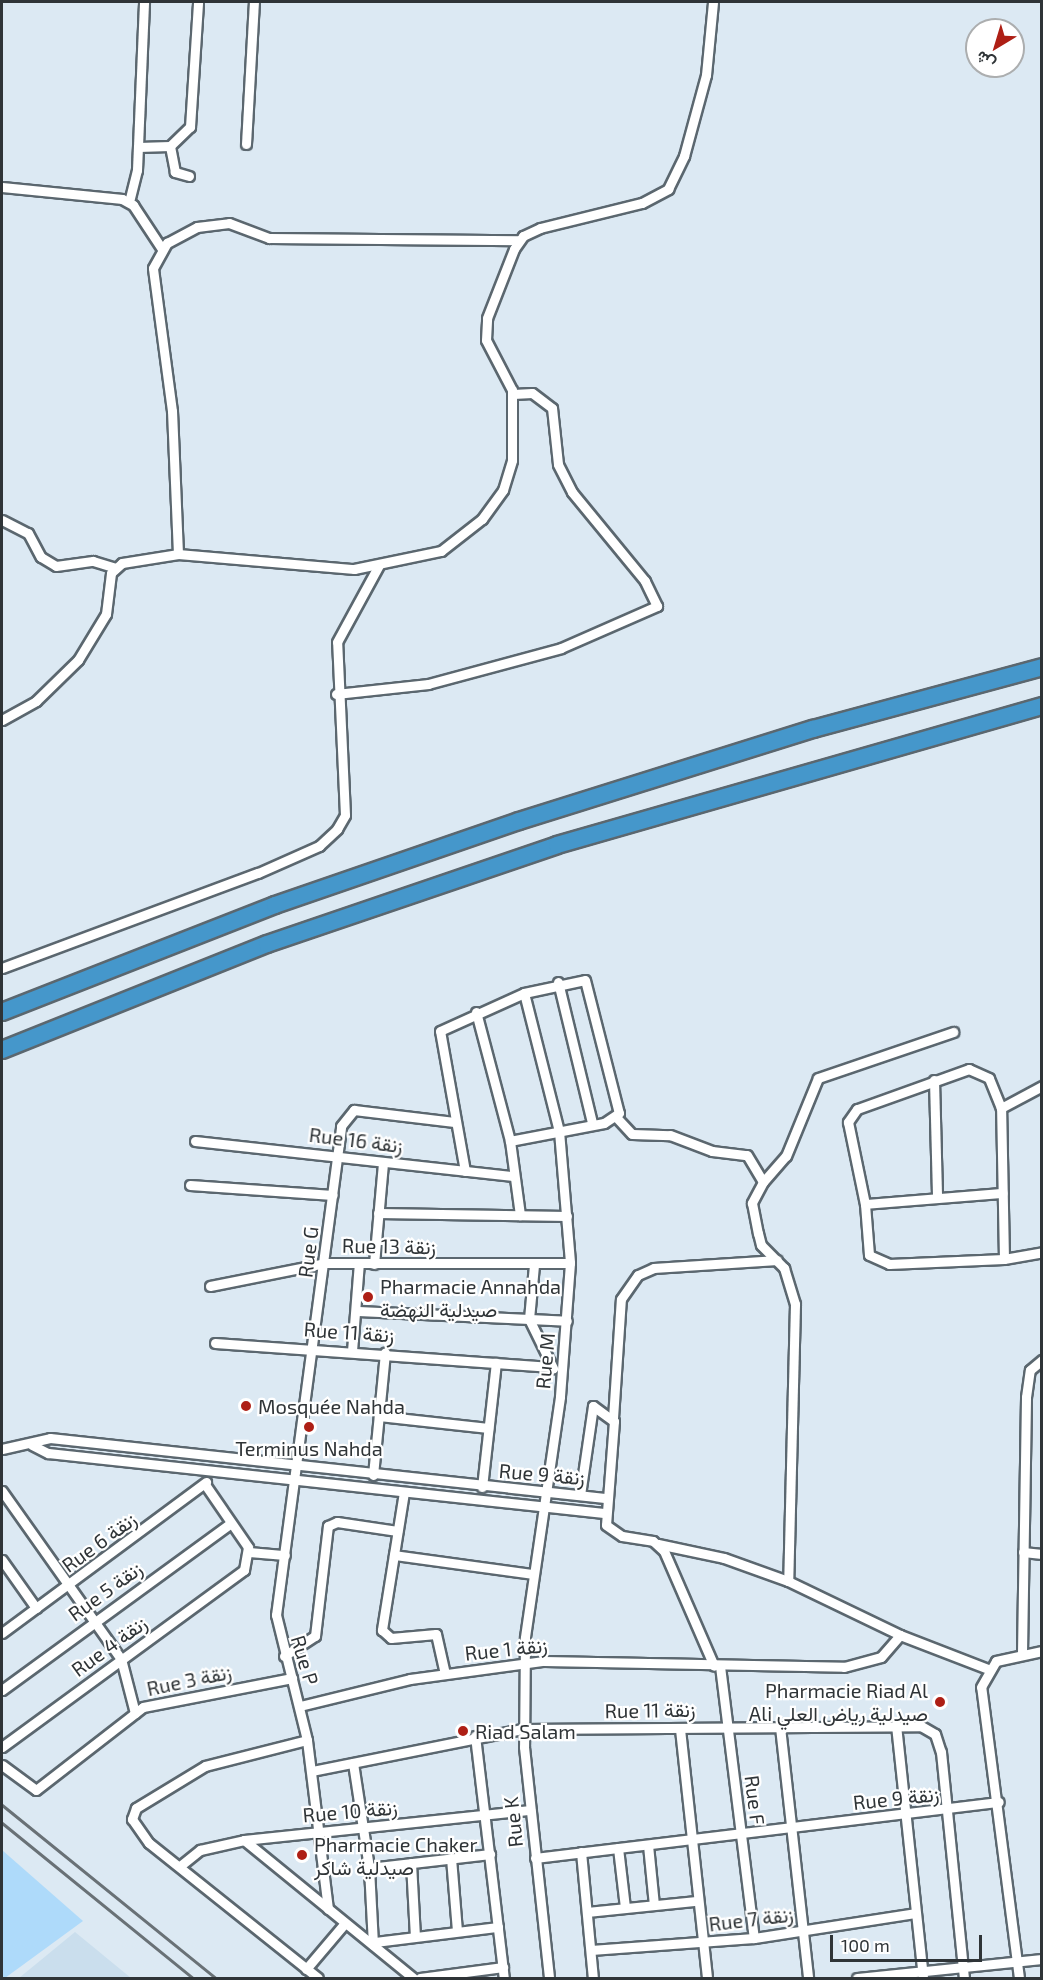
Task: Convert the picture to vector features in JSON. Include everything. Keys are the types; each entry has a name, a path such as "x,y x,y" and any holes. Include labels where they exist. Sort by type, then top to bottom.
{"highway":[{"path":"2,1011 275,905 519,821 813,729 1041,667"},
{"path":"2,1050 267,944 557,845 1041,706"}],"street":[{"path":"144,2 138,147 129,202 162,249"},
{"path":"138,147 170,146 190,127 198,2"},
{"path":"246,144 254,2"},
{"path":"178,554 172,411 153,268 162,249 197,227 229,223 269,238 519,240 556,221 653,200 668,189 684,156 706,75 713,2"},
{"path":"170,146 175,172 189,176"},
{"path":"2,187 129,202"},
{"path":"2,720 36,701 78,660 106,614 109,581 116,568 131,560 178,554 328,570 380,565 441,551 494,506 512,460 513,394 486,340 487,318 519,240"},
{"path":"336,694 428,684 561,648 657,606 645,581 572,492 558,464 552,408 532,393 513,394"},
{"path":"2,520 28,533 41,557 56,566 93,561 116,568"},
{"path":"2,968 319,846 345,815 336,694 337,642 380,565"},
{"path":"465,1171 440,1050 442,1028 524,993 558,982 585,980 591,994 619,1099 616,1117"},
{"path":"558,982 592,1123"},
{"name":"Rue M","path":"524,993 560,1131 570,1263 567,1322 533,1574 527,1662"},
{"path":"476,1012 510,1141 520,1215"},
{"path":"788,1581 795,1304 791,1281 777,1260 761,1245 752,1203 762,1182 786,1156 818,1078 953,1032"},
{"path":"1004,1259 1001,1107 993,1082 978,1069 934,1080 862,1106 850,1118 865,1204 864,1243 869,1255 880,1263 1004,1259 1041,1252"},
{"path":"934,1080 937,1197"},
{"path":"1001,1107 1041,1086"},
{"name":"Rue G","path":"302,1422 314,1347 337,1156 346,1114 370,1110 454,1122"},
{"path":"510,1141 616,1117"},
{"path":"616,1117 632,1134 670,1135 712,1151 747,1155 762,1182"},
{"name":"Rue 16 زنقة","path":"195,1141 513,1176"},
{"path":"374,1264 383,1163"},
{"path":"190,1185 333,1195"},
{"path":"865,1204 1003,1193"},
{"path":"378,1214 567,1216"},
{"path":"605,1498 614,1423 621,1299 638,1275 654,1268 777,1260"},
{"name":"Rue 13 زنقة","path":"210,1286 325,1263 534,1265 570,1263"},
{"path":"352,1351 358,1311 359,1263"},
{"path":"534,1265 529,1319 551,1367"},
{"path":"358,1311 567,1322"},
{"name":"Rue 11 زنقة","path":"215,1343 314,1347 551,1367 561,1370"},
{"path":"373,1475 386,1353"},
{"path":"1022,1653 1026,1397 1030,1370 1041,1360"},
{"path":"482,1487 496,1363"},
{"path":"580,1495 593,1406 614,1423"},
{"path":"379,1416 488,1428"},
{"name":"Rue P","path":"302,1422 276,1615 284,1656 300,1706 307,1740 328,1909"},
{"name":"Rue 9 زنقة","path":"2,1449 32,1445 50,1438 296,1464 482,1487 605,1498 604,1513 48,1453 32,1445"},
{"path":"208,1471 206,1486 249,1552 285,1555"},
{"name":"Rue 6 زنقة","path":"2,1633 206,1486"},
{"path":"2,1491 121,1659 135,1713"},
{"path":"404,1492 382,1632 391,1638 436,1634 445,1674"},
{"path":"604,1513 612,1532 724,1558 788,1581 900,1635 988,1669"},
{"name":"Rue 5 زنقة","path":"2,1690 231,1522"},
{"path":"284,1656 317,1632 328,1527 337,1522 397,1531"},
{"name":"Rue F","path":"658,1544 717,1666 728,1727 754,1938"},
{"name":"Rue 4 زنقة","path":"2,1747 238,1574 249,1552"},
{"path":"1023,1552 1041,1554"},
{"path":"394,1555 533,1574"},
{"path":"2,1560 36,1608"},
{"name":"Rue 1 زنقة","path":"300,1706 445,1674 527,1662 717,1666 865,1664 881,1657 900,1635"},
{"path":"1019,1978 999,1802 981,1687 988,1669 1022,1653 1041,1651"},
{"name":"Rue K","path":"527,1662 523,1729 549,1978"},
{"name":"Rue 3 زنقة","path":"2,1765 31,1789 47,1784 135,1713 152,1704 292,1678"},
{"path":"896,1725 922,1976"},
{"name":"Rue 11 زنقة","path":"312,1772 475,1736 523,1729 896,1725 930,1729 941,1752 947,1810"},
{"path":"780,1727 808,1978"},
{"path":"680,1729 696,1901 707,1978"},
{"path":"475,1736 504,1978"},
{"path":"307,1740 221,1760 148,1800 135,1811 134,1825 180,1866 318,1978"},
{"path":"353,1763 369,1868 374,1943"},
{"name":"Rue 9 زنقة","path":"535,1858 742,1835 999,1802"},
{"name":"Rue 10 زنقة","path":"180,1866 200,1850 244,1840 530,1810"},
{"path":"947,1810 964,1978"},
{"path":"244,1840 345,1923 374,1943 413,1978"},
{"path":"648,1845 654,1905"},
{"path":"618,1848 625,1908"},
{"path":"581,1852 593,1978"},
{"path":"369,1868 490,1854"},
{"path":"451,1858 458,1932"},
{"path":"411,1863 415,1936"},
{"path":"587,1912 696,1901"},
{"name":"Rue 7 زنقة","path":"591,1950 754,1938 915,1913"},
{"path":"306,1969 345,1923"},
{"path":"374,1943 415,1936 498,1928"},
{"path":"857,1978 922,1976 963,1967 1041,1959"},
{"path":"420,1978 503,1967"}],"shaded area":[{"path":"2,1850 83,1921 5,1978 2,1978"},
{"path":"75,1932 131,1978 19,1978"}],"railway":[{"path":"2,1805 216,1978"},
{"path":"2,1823 193,1978"}],"place":[{"name":"Pharmacie Annahda صيدلية النهضة","path":"368,1297"},
{"name":"Mosquée Nahda","path":"246,1406"},
{"name":"Terminus Nahda","path":"309,1427"},
{"name":"Pharmacie Riad Al Ali صيدلية رياض العلي","path":"940,1702"},
{"name":"Riad Salam","path":"463,1731"},
{"name":"Pharmacie Chaker صيدلية شاكر","path":"302,1855"}]}
